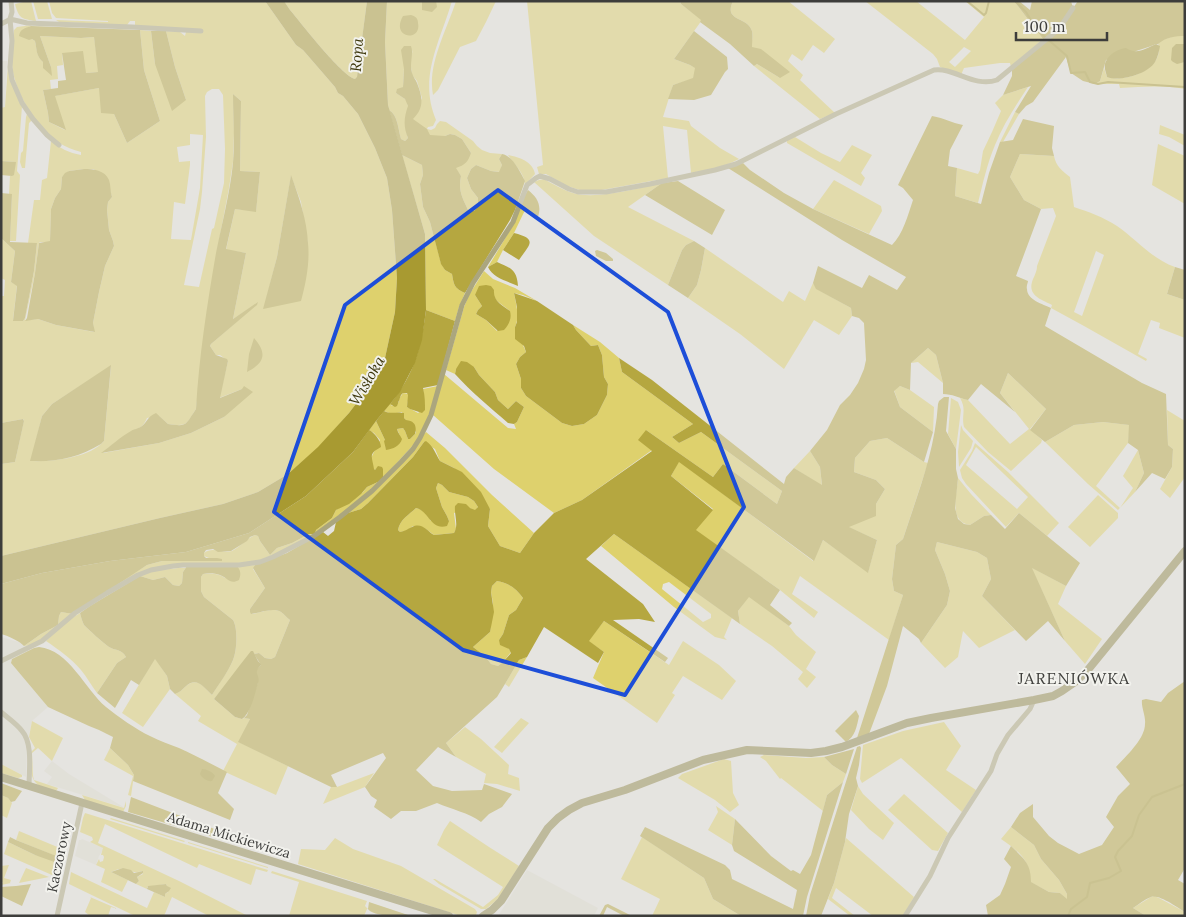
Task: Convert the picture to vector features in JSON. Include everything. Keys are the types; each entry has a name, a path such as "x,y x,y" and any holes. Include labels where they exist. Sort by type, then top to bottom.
{"street":[{"path":"11,1 12,41 10,67 12,80 22,103 32,119 59,145"},
{"path":"1,661 42,642 75,614 138,575 151,570 173,566 239,565 260,562 314,536 372,491 413,449 420,438 430,415 462,304 473,283 513,222 527,185 536,178 550,179 578,192 606,192 736,164 836,114 934,70 942,70 968,79 985,82 997,80 1051,36 1061,26 1073,8"},
{"path":"1,24 10,19 27,23 201,31"},
{"path":"483,916 501,901 548,828 569,810 582,804 625,790 703,760 726,754 747,750 811,753 826,751 907,723 1053,696 1087,671 1185,551"},
{"path":"905,916 930,876 948,838 991,771 997,754 1008,735 1030,709 1034,700"},
{"path":"1,712 21,730 26,738 29,751 29,786"},
{"name":"Adama Mickiewicza","path":"1,777 449,916"},
{"name":"Kaczorowy","path":"57,916 82,803"}],"highlighted area":[{"path":"498,190 668,312 744,507 625,695 463,650 274,512 345,305"}],"shaded area":[{"path":"31,1 36,21 24,19 18,13 15,4"},
{"path":"33,1 47,1 52,19 38,19"},
{"path":"49,1 265,1 296,45 303,50 358,114 375,148 387,178 392,210 397,278 395,312 385,358 377,376 349,413 319,447 288,474 258,492 223,504 1,556 1,464 15,462 24,420 1,423 1,296 4,296 5,280 1,278 1,238 15,251 11,282 17,285 13,320 23,321 34,271 37,243 28,243 34,200 40,200 42,180 47,178 51,141 65,150 81,155 81,152 64,146 51,137 35,119 22,97 12,65 14,30 17,27 32,25 27,28 32,39 35,41 39,57 51,67 40,36 94,37 99,72 86,73 62,53 63,65 57,66 58,79 50,80 51,89 43,90 49,122 65,130 54,96 99,88 114,114 127,143 160,121 144,70 140,30 151,31 155,64 186,100 166,31 180,32 185,36 186,32 135,26 135,21 130,21 127,25 59,22 56,20 108,21 56,18 52,13","holes":["212,89 219,89 223,95 224,183 199,287 184,285 202,192 206,137 205,96","233,94 241,101 240,171 260,172 256,211 235,209 226,250 246,253 233,319 258,303 210,346 216,355 220,355 228,361 219,398 242,389 224,417 191,433 159,443 103,453 141,426 147,418 159,416 168,424 183,425 196,409 207,312 233,162","190,134 203,135 200,188 191,240 171,239 174,202 185,204 190,165 190,161 179,162 177,147 190,145","94,169 110,190 112,197 108,202 107,210 109,230 114,246 105,266 93,323 94,332 56,325 38,319 25,320 39,243 50,242 51,209 61,189 62,177 69,171","291,176 301,202 308,244 264,308 277,257","111,366 104,441 98,447 70,458 31,461 42,416 52,404"]},
{"path":"265,1 284,1 331,59 355,79 357,77 367,1 387,1 385,42 388,105 425,234 426,310 422,340 415,363 400,392 353,452 306,496 249,533 186,552 110,561 42,573 1,584 1,556 223,504 258,492 288,474 318,447 349,413 377,376 385,358 395,312 397,278 392,210 387,178 358,114 303,50 296,45"},
{"path":"284,1 367,1 357,78 355,79 349,75 331,59"},
{"path":"387,1 422,1 422,10 436,7 436,1 452,1 437,45 430,74 429,89 436,120 433,126 427,129 435,128 440,121 446,122 473,141 482,150 502,154 499,159 502,165 500,172 491,171 476,165 471,169 467,178 471,189 478,198 478,206 474,211 468,210 464,201 460,189 461,176 455,168 471,153 462,139 450,134 430,136 412,119 422,98 417,81 412,75 410,59 413,50 404,69 403,87 396,93 406,100 408,104 406,128 408,138 405,141 401,139 396,119 389,110 388,105 385,42"},
{"path":"422,1 436,1 437,7 432,12 422,10"},
{"path":"456,1 496,1 476,41 460,47 438,90 433,95 432,83 435,59"},
{"path":"527,1 680,1 681,4 702,20 674,59 696,68 693,79 673,85 663,117 689,121 691,126 720,148 739,159 721,166 691,173 687,130 663,126 668,178 596,191 583,191 567,186 546,174 539,174 537,167 543,165"},
{"path":"680,1 733,1 731,12 750,26 752,31 752,47 761,49 790,72 780,78 757,64 754,66 730,44 700,22 701,20 681,4"},
{"path":"733,1 788,1 835,39 824,53 813,45 802,61 792,54 788,61 803,75 800,80 835,113 820,119 754,66 757,64 780,78 751,47 752,31 750,26 731,12"},
{"path":"865,1 916,1 965,40 984,17 965,1 1014,1 1043,39 1011,67 1010,63 1000,63 964,68 961,75 940,67 933,54","holes":["964,47 971,51 955,67 949,62"]},
{"path":"1014,1 1019,1 1030,10 1032,1 1071,1 1073,8 1078,1 1185,1 1185,36 1171,37 1144,49 1106,60 1100,81 1095,84 1083,81 1071,73 1066,57 1033,102 1026,106 1019,114 1015,112 1031,86 1003,95 1012,76 1012,70 1043,39"},
{"path":"411,15 417,20 418,29 416,33 407,35 400,29 400,24 403,16"},
{"path":"31,26 140,30 144,70 160,121 127,143 114,114 101,113 99,88 55,96 66,130 49,122 43,90 58,88 58,81 66,80 62,53 83,51 86,73 98,72 94,37 40,36 51,67 52,76 43,68 43,62 38,55 35,41 19,36 22,30"},
{"path":"151,31 166,31 186,100 172,111 155,64"},
{"path":"694,31 727,57 728,69 711,95 694,100 668,99 673,85 693,78 695,68 674,59"},
{"path":"1174,36 1185,36 1185,44 1176,45 1173,62 1185,62 1185,89 1161,87 1120,88 1119,84 1095,84 1100,81 1104,68 1107,77 1113,78 1128,77 1142,72 1157,58 1158,44 1162,40"},
{"path":"1156,44 1160,46 1157,58 1146,70 1126,78 1107,77 1106,61 1114,52 1126,48 1134,51 1141,50"},
{"path":"1176,44 1185,44 1185,62 1177,64 1171,60 1172,48"},
{"path":"404,46 411,46 411,70 417,82 421,98 421,107 413,119 427,129 430,135 445,136 450,134 462,139 471,153 466,163 456,168 461,176 460,189 468,210 474,211 478,206 478,198 471,189 467,178 471,169 476,165 499,172 502,165 499,159 502,154 506,155 513,161 525,181 510,220 465,293 457,288 452,274 445,270 441,264 430,222 423,207 420,184 423,175 422,165 402,155 389,110 396,119 401,139 405,141 408,138 405,122 408,106 405,99 396,93 397,89 403,87 404,69 401,50"},
{"path":"1,61 7,61 5,108 1,108"},
{"path":"8,65 9,73 22,106 17,171 20,175 16,241 10,241 12,194 9,194 10,176 12,176 15,162 1,161 1,108 5,107"},
{"path":"1028,87 998,138 987,166 978,203 955,196 957,168 978,174 980,170 983,151 1001,111 995,103 1003,95"},
{"path":"233,94 241,101 240,171 260,172 256,212 235,209 226,249 246,253 233,319 258,302 257,305 210,346 216,355 228,361 220,398 242,389 244,386 253,392 224,417 191,433 159,443 101,453 127,433 142,426 156,413 168,424 183,425 188,422 196,409 207,312 233,163"},
{"path":"1015,112 1019,114 1003,142 1000,142"},
{"path":"27,114 32,120 29,123 25,168 22,168 20,162"},
{"path":"932,116 963,125 950,150 948,166 957,168 955,196 981,204 1000,142 1013,140 1023,119 1054,126 1052,148 1054,156 1020,154 1010,177 1024,200 1041,209 1016,276 1028,281 1028,293 1032,299 1051,308 1045,326 1142,383 1166,394 1168,445 1173,449 1172,467 1165,479 1152,473 1135,492 1144,473 1138,450 1128,443 1129,425 1103,422 1074,425 1045,442 1030,430 1046,409 1008,373 1000,393 1015,412 981,384 968,400 943,394 943,383 936,355 928,348 911,363 910,390 900,386 894,391 900,407 933,432 924,462 887,438 870,441 855,458 854,472 876,480 885,489 876,504 876,516 849,527 877,540 868,573 823,540 814,561 679,462 671,476 713,510 696,530 780,590 770,605 792,623 789,626 749,597 738,611 740,624 614,534 586,559 643,604 655,622 639,619 613,620 668,658 665,662 604,621 589,641 604,652 598,663 544,627 527,657 519,660 497,697 446,743 456,757 438,747 416,770 433,786 452,791 482,790 484,784 512,794 502,807 489,814 481,822 437,803 416,811 401,811 391,819 374,807 377,800 371,796 365,787 386,758 383,753 331,775 337,787 331,787 238,742 250,719 244,718 247,715 258,682 256,673 261,665 254,654 259,653 265,658 271,659 275,657 290,620 278,611 270,610 251,614 250,609 265,588 253,568 255,565 287,553 323,532 328,536 334,531 336,522 348,513 361,509 368,503 426,441 433,448 440,461 462,472 481,492 490,509 488,526 500,546 520,553 534,533 554,513 582,500 652,451 638,440 646,430 713,477 723,464 777,504 782,491 701,432 679,443 672,437 693,424 622,372 619,358 652,380 784,484 786,477 794,468 822,485 820,467 810,451 827,430 840,405 858,383 866,360 864,323 859,318 852,316 851,308 816,289 813,283 818,266 862,288 869,275 897,290 906,277 842,240 728,168 743,163 750,170 784,193 813,209 892,245 902,230 913,200 898,185","holes":["438,483 449,492 468,497 478,507 475,510 466,504 458,503 455,506 456,523 454,533 434,535 419,526 400,532 398,530 401,523 416,508 437,526 447,526 449,521 436,488","497,581 512,587 523,598 516,610 509,615 499,640 500,645 509,649 511,653 498,666 491,664 485,656 473,647 490,632 494,612 491,592 492,586"]},
{"path":"1160,125 1185,135 1185,146 1159,134"},
{"path":"795,137 840,162 852,145 872,155 861,173 865,178 861,186 787,143 787,140"},
{"path":"1158,144 1185,156 1185,204 1152,185"},
{"path":"1020,154 1054,156 1056,163 1070,177 1074,207 1112,223 1159,259 1175,267 1167,294 1185,300 1185,338 1159,328 1160,323 1151,320 1138,354 1147,359 1146,361 1051,308 1052,305 1037,297 1032,291 1032,282 1056,216 1053,208 1041,209 1024,200 1010,177","holes":["1096,251 1104,255 1082,316 1074,312"]},
{"path":"402,155 422,165 423,175 420,184 423,207 430,222 441,263 445,270 452,274 457,288 465,293 455,321 426,310 425,234"},
{"path":"508,155 517,157 532,166 535,174 525,185 521,173"},
{"path":"1,161 16,162 14,175 1,175"},
{"path":"95,170 105,174 109,180 112,197 108,202 107,210 109,230 114,246 105,266 99,292 93,323 95,332 56,325 38,319 25,321 39,243 50,241 51,209 61,189 62,177 69,171"},
{"path":"291,175 302,209 307,234 308,258 304,287 301,301 263,309 277,257"},
{"path":"544,179 573,193 582,195 605,194 662,183 628,207 694,241 686,245 682,250 668,285 594,236 534,182"},
{"path":"834,180 881,206 882,211 869,234 813,209"},
{"path":"678,181 725,210 712,235 645,195 662,183"},
{"path":"528,190 538,202 538,217 521,205"},
{"path":"1,193 12,194 10,242 37,243 34,271 23,321 13,321 17,286 11,282 15,251 1,238"},
{"path":"521,205 526,208 514,233 497,262 488,267 512,227"},
{"path":"514,233 522,235 530,243 519,260 503,250"},
{"path":"694,241 705,248 697,285 688,298 668,285 682,250 686,245"},
{"path":"705,248 783,302 789,291 805,301 813,283 817,289 851,308 852,316 839,335 814,320 784,369 740,334 688,298 697,285"},
{"path":"595,251 606,253 613,261 606,261 596,256"},
{"path":"497,262 512,270 516,276 518,286 501,279 490,271 488,267"},
{"path":"1175,267 1185,270 1185,300 1167,294"},
{"path":"484,271 493,279 515,288 537,301 514,293 517,306 515,327 526,352 516,364 521,379 521,388 526,396 562,423 572,426 584,424 597,415 607,395 608,384 604,377 602,355 598,345 591,346 573,325 600,342 619,358 622,372 693,424 672,437 679,443 701,432 782,491 777,504 723,464 713,477 646,430 652,450 582,500 554,513 494,469 433,415 444,374 508,428 516,429 514,424 517,422 524,407 516,401 508,409 498,400 495,392 474,367 456,369 455,374 446,370 469,295","holes":["475,295 493,295 497,301 510,311 497,331 486,320 476,314 482,306"]},
{"path":"479,286 491,286 497,300 510,311 510,321 504,330 498,331 476,314 482,306 475,295"},
{"path":"514,293 537,301 573,325 591,346 598,345 602,355 604,377 608,384 607,395 597,415 584,424 572,426 562,423 526,396 521,388 521,379 516,364 526,352 524,346 515,339 517,307"},
{"path":"426,310 455,321 438,385 423,388 425,410 422,413 407,407 407,393 401,395 397,406 395,407 390,404 399,393 416,360"},
{"path":"254,338 261,349 262,358 253,369 247,372 249,354"},
{"path":"928,348 936,355 943,383 918,362 911,363"},
{"path":"461,361 467,362 474,367 495,392 498,400 508,409 516,401 524,407 517,422 514,424 508,423 455,374"},
{"path":"111,365 104,441 76,456 49,461 30,461 42,416 52,404"},
{"path":"1008,373 1046,409 1030,429 1042,440 1041,443 1011,471 988,452 964,427 964,409 960,398 968,400 1010,444 1029,429 1000,393"},
{"path":"438,386 429,416 416,442 383,478 383,473 377,468 373,469 371,458 380,440 369,430 376,421 385,440 386,449 400,436 397,429 403,428 408,439 410,439 416,432 404,418 402,412 392,414 384,411 390,403 392,406 399,402 403,393 409,394 407,407 418,413 425,407 423,389"},
{"path":"900,386 910,390 934,407 933,432 900,407 894,390"},
{"path":"944,397 949,397 946,431 956,449 958,478 955,508 958,519 964,524 970,525 984,516 991,515 1005,529 1019,513 1080,563 1066,586 1032,568 1065,641 1048,621 1026,641 982,596 991,579 987,558 977,552 937,542 935,550 950,591 947,605 921,643 919,639 903,626 887,686 869,734 857,738 903,595 894,591 892,579 896,545 903,539 921,485 934,438 938,404"},
{"path":"951,398 958,402 961,410 956,449 948,434"},
{"path":"1167,410 1185,421 1185,477 1170,498 1160,489 1172,467 1173,449 1168,445"},
{"path":"384,411 404,413 404,418 415,424 416,429 415,434 408,439 403,428 397,429 402,439 400,444 386,450 385,440 376,421"},
{"path":"23,419 15,462 1,464 1,423"},
{"path":"1103,422 1130,425 1128,443 1096,486 1120,508 1118,510 1045,442 1074,425"},
{"path":"961,425 973,441 971,448 959,467 958,452"},
{"path":"369,430 377,437 381,445 374,452 372,458 375,470 378,466 382,467 383,478 367,487 349,504 336,510 332,518 316,530 315,534 309,534 277,548 270,555 258,536 255,535 231,551 218,552 213,549 206,550 204,553 206,558 217,558 222,559 222,561 162,561 147,565 73,614 61,612 58,625 24,646 14,639 1,634 1,584 42,573 110,561 186,552 249,533 306,496 353,452"},
{"path":"426,432 534,533 520,553 500,546 488,526 490,509 454,468 440,461 435,449 424,442 413,457 368,503 361,509 348,513 377,489"},
{"path":"887,438 928,463 903,539 896,545 892,579 894,591 903,595 889,640 800,576 792,594 818,612 814,618 780,590 695,530 713,509 671,476 679,461 813,561 823,540 868,572 877,540 848,527 876,504 885,489 876,480 854,472 855,458 870,441"},
{"path":"975,443 1008,472 1059,523 1047,536 1019,513 1006,527 966,484 960,470","holes":["976,447 1028,497 1017,509 966,465"]},
{"path":"1138,450 1144,473 1135,492 1120,508 1133,488 1123,476"},
{"path":"810,451 820,467 822,486 794,468"},
{"path":"958,478 991,515 984,516 970,525 963,523 959,519 955,506"},
{"path":"380,481 351,507 315,534 316,530 332,518 336,510 363,492 367,487"},
{"path":"438,483 449,492 468,497 478,507 475,511 470,508 454,513 456,529 454,533 434,535 426,529 413,526 406,531 400,532 398,530 401,523 416,508 423,511 431,521 449,521 436,488"},
{"path":"1098,495 1118,513 1118,518 1090,547 1068,527"},
{"path":"309,534 313,535 285,550 258,561 142,572 115,585 147,565 162,561 216,561 217,558 209,558 204,556 204,553 211,550 232,551 255,535 258,536 270,555 277,548"},
{"path":"614,534 732,618 724,637 727,640 715,637 674,607 601,546","holes":["669,582 711,614 711,618 703,622 662,589 663,584"]},
{"path":"937,542 977,552 987,558 991,579 982,596 1015,630 979,648 963,631 958,657 945,668 921,643 947,605 950,591 935,550"},
{"path":"255,565 253,569 265,588 250,609 252,614 270,610 278,611 290,620 275,657 271,659 265,658 259,653 254,654 253,652 214,699 235,717 250,719 239,742 288,766 276,795 223,771 237,744 198,721 201,716 175,694 193,682 203,686 212,695 229,669 234,656 235,624 233,620 204,597 201,591 201,577 203,574 212,574 225,578 237,566"},
{"path":"187,566 183,572 182,583 179,586 173,585 165,577 153,580 140,576 155,570"},
{"path":"187,566 237,566 239,569 240,578 236,581 209,573 203,574 201,577 201,591 204,597 233,620 235,624 236,645 231,664 212,695 203,686 193,682 175,694 170,689 167,676 155,659 139,685 131,680 115,708 97,693 117,663 126,657 121,651 106,645 86,627 83,624 80,613 140,576 153,580 165,577 173,585 179,586 182,583 183,572"},
{"path":"1031,567 1066,586 1058,604 1102,639 1085,664 1065,641"},
{"path":"497,581 512,587 523,598 516,610 509,615 499,640 511,652 498,666 491,664 485,656 473,647 490,632 493,603 491,592 492,586"},
{"path":"749,596 789,626 796,635 816,652 806,669 816,677 807,688 798,679 803,672 772,646 740,624 738,611"},
{"path":"61,612 73,614 43,638 24,646 58,625"},
{"path":"80,613 83,624 86,627 106,645 121,651 126,657 117,663 97,693 77,666 65,654 46,641 66,622"},
{"path":"604,621 669,665 683,641 719,665 736,681 722,700 683,676 672,693 675,695 657,723 593,678 604,652 588,641"},
{"path":"1,637 22,643 29,651 12,659 11,663 48,707 32,721 29,736 26,740 26,777 1,764"},
{"path":"39,647 59,655 76,671 106,707 127,723 150,736 227,772 218,793 234,809 230,820 133,781 134,775 128,765 110,748 113,737 48,707 11,663 12,659"},
{"path":"251,651 253,651 261,665 257,670 259,680 252,702 248,712 242,719 235,717 214,699"},
{"path":"527,657 509,687 505,684 519,660"},
{"path":"155,658 167,676 170,689 143,727 122,713"},
{"path":"1185,681 1185,868 1178,880 1185,884 1185,912 1163,899 1151,897 1133,908 1146,916 988,916 986,905 1000,895 1011,867 1004,859 1011,846 1028,866 1031,882 1049,892 1060,893 1067,899 1067,894 1059,880 1041,859 1034,845 1011,827 1020,813 1033,804 1033,817 1049,836 1058,843 1079,854 1102,845 1114,827 1106,817 1118,796 1130,784 1116,767 1142,736 1145,721 1142,700 1161,702 1168,693"},
{"path":"856,710 859,716 854,734 846,742 835,731"},
{"path":"521,718 529,723 502,753 494,747"},
{"path":"32,721 63,738 52,761 38,748 32,753 34,780 32,776 31,752 35,748 29,737"},
{"path":"944,722 961,746 946,770 976,790 962,812 901,758 862,783 860,779 863,745 903,731"},
{"path":"465,727 509,765 508,774 519,778 520,791 497,784 484,783 486,774 456,757 446,743"},
{"path":"860,746 856,778 858,786 849,814 845,842 834,883 821,916 806,916 810,895 857,747"},
{"path":"110,748 128,765 134,775 131,796 128,795 133,776 104,760"},
{"path":"854,749 846,774 824,757"},
{"path":"764,755 806,758 824,757 846,774 843,782 827,795 823,811 780,779 766,761 760,757"},
{"path":"724,759 731,761 733,793 739,805 730,812 715,800 678,778 682,774"},
{"path":"52,761 69,774 125,808 47,784 52,777 44,771"},
{"path":"1,764 22,775 22,777 18,778 1,773"},
{"path":"202,769 209,771 215,776 212,781 207,780 200,774"},
{"path":"374,773 365,787 323,804 331,787 337,787"},
{"path":"34,780 58,788 56,791 40,786"},
{"path":"843,782 807,897 803,916 741,916 713,899 704,878 640,836 645,827 725,865 730,870 732,879 793,909 797,890 734,851 732,845 735,819 771,856 791,871 793,870 800,874 811,855 827,795"},
{"path":"1,783 22,791 15,801 11,802 8,798 1,795"},
{"path":"858,786 863,794 894,823 883,840 869,829 851,810"},
{"path":"904,794 948,833 938,851 932,850 888,810"},
{"path":"1,795 8,798 12,803 7,818 1,815"},
{"path":"82,795 124,808 126,801 126,806 123,812 85,800"},
{"path":"131,797 225,833 223,840 128,812"},
{"path":"716,806 735,819 732,845 708,830 718,812"},
{"path":"85,813 268,870 267,872 256,869 251,885 199,864 197,868 105,824 98,843 248,916 209,916 172,897 164,916 135,916 69,884 71,872 147,908 154,892 165,897 165,894 168,892 166,884 147,887 147,889 136,884 139,881 137,877 143,874 142,871 135,872 118,869 111,872 128,880 122,892 101,882 105,869 96,865 99,859 100,862 103,861 104,857 101,855 103,848 90,842 93,840 92,837 80,832"},
{"path":"111,818 185,841 110,819"},
{"path":"450,821 519,866 498,899 486,909 481,909 433,879 483,907 498,895 503,887 437,845"},
{"path":"1011,827 1034,845 1041,859 1059,880 1067,894 1067,900 1060,893 1049,892 1030,882 1030,874 1026,862 1018,852 1001,839"},
{"path":"19,831 67,851 59,871 52,875 4,854 8,842 35,855 63,859 16,840"},
{"path":"10,837 64,859 60,864 35,855 8,842"},
{"path":"642,837 704,878 713,899 741,916 652,916 660,899 621,879"},
{"path":"335,838 353,849 401,866 475,909 476,915 461,916 298,864 301,849 325,850"},
{"path":"846,838 914,897 903,916 873,916 836,888 832,898 855,916 850,916 828,899"},
{"path":"82,839 104,848 96,865 75,856 79,840"},
{"path":"188,843 268,867 268,868"},
{"path":"9,865 4,878 11,880 11,883 1,885 3,883 1,881 1,866"},
{"path":"26,868 49,877 19,883"},
{"path":"123,868 134,873 143,871 137,877 139,881 136,884 111,872"},
{"path":"527,870 598,908 594,916 498,916"},
{"path":"272,871 367,901 365,906 368,909 364,916 289,916 299,882 271,873"},
{"path":"31,884 22,906 1,896 1,887"},
{"path":"166,884 171,888 165,894 165,897 147,889 148,886"},
{"path":"1154,896 1185,912 1185,916 1146,916 1133,908"},
{"path":"90,897 118,909 111,907 108,916 90,916 85,912"},
{"path":"369,902 411,916 387,916 371,912 368,909"},
{"path":"608,904 632,916 624,916 607,907 603,916 599,916 605,905"}],"waterway":[{"path":"967,1 984,15 989,1"},
{"path":"1015,1 1026,12 1037,30 1067,56 1071,73 1085,72 1090,82 1098,84 1108,82 1185,87"},
{"path":"1068,916 1071,909 1087,897 1090,883 1109,878 1121,871 1115,857 1132,836 1139,815 1152,797 1185,784"}],"district":[{"name":"JARENIÓWKA","path":"1074,678"}],"water label":[{"name":"Ropa","path":"357,55"},
{"name":"Wisłoka","path":"367,381"}]}
